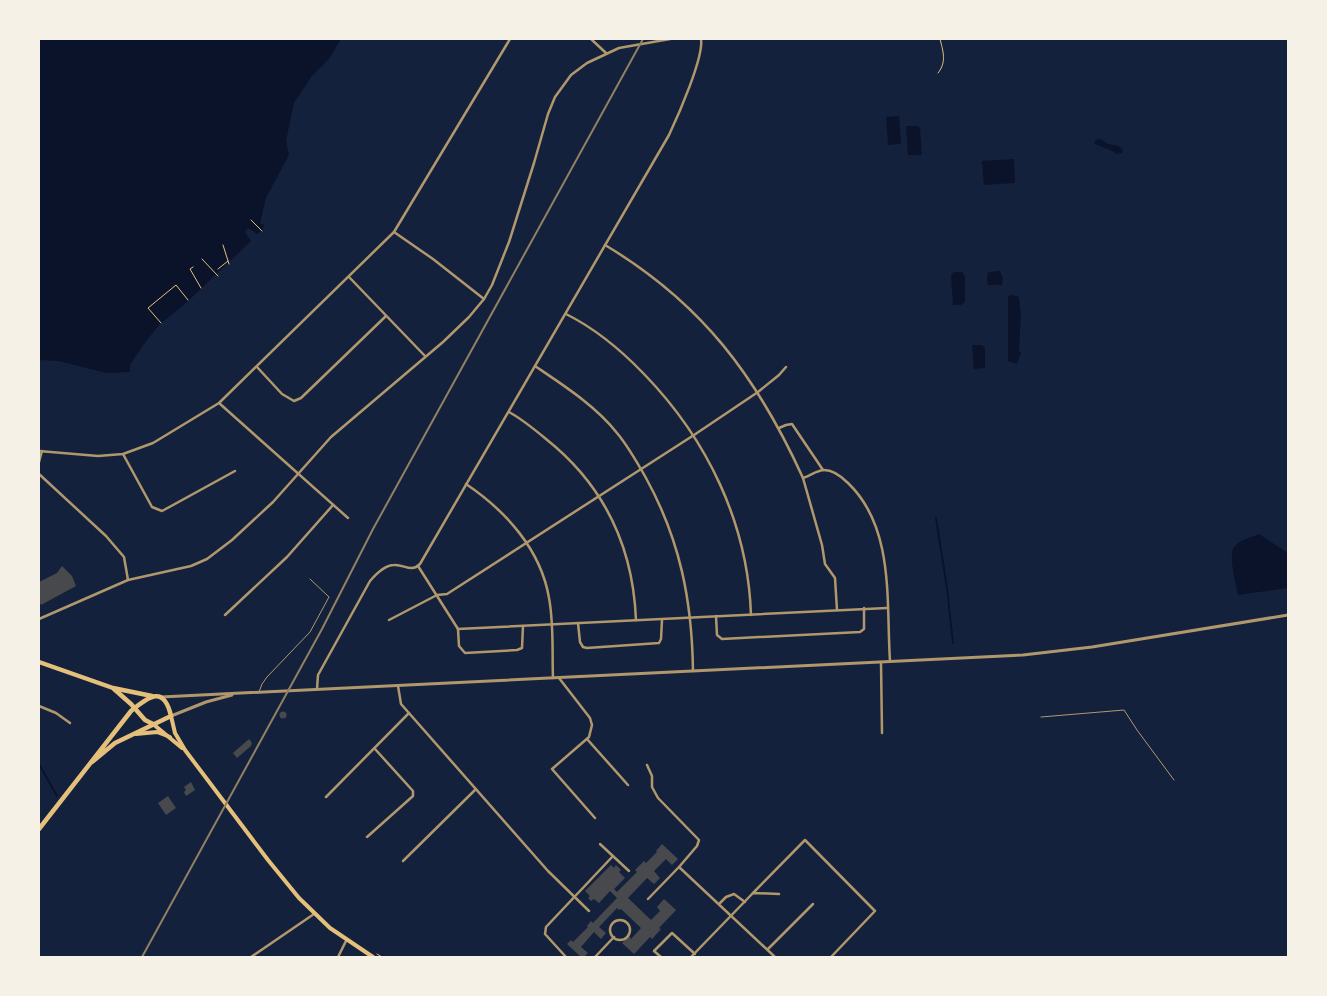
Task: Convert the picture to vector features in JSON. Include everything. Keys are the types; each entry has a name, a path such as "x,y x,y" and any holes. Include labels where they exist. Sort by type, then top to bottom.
{"main road":[{"path":"39,662 113,688 161,697 167,703 175,733 185,750 291,889 314,914 346,941 373,957"},
{"path":"113,688 145,720 170,736 185,750"},
{"path":"39,829 128,714 153,696"},
{"path":"92,762 115,743 171,716"},
{"path":"128,736 153,732 170,736"}],"street":[{"path":"39,462 40,451 98,456 123,454 153,443 219,403 394,232 510,39"},
{"path":"591,39 606,53"},
{"path":"39,619 128,580 182,570 207,559 232,540 264,511 343,425 469,317 484,299 492,285 509,242 548,114 555,97 571,75 587,63 624,46 670,39"},
{"path":"317,690 318,675 370,580 378,572 391,565 410,569 418,566 566,313 677,118 701,50 701,39"},
{"path":"394,232 433,259 484,299"},
{"path":"604,246 647,274 682,301 730,353 758,392 779,428 803,478 822,545 825,564 834,578 837,610"},
{"path":"349,277 425,356"},
{"path":"566,313 625,354 657,388 694,435 721,485 738,530 745,565 751,615"},
{"path":"257,367 282,394 294,401 301,398 386,316"},
{"path":"534,366 561,384 605,419 617,432 655,495 675,541 682,566 692,625 693,671"},
{"path":"389,620 437,595 447,594 694,435 758,392 786,367"},
{"path":"219,403 348,518"},
{"path":"508,412 542,435 570,459 600,496 616,529 633,581 636,620"},
{"path":"779,428 792,424 823,470"},
{"path":"123,454 152,507 162,511 235,471"},
{"path":"803,478 823,470 832,471 855,489 870,514 883,551 887,587 890,661"},
{"path":"39,474 112,543 124,557 128,580"},
{"path":"466,484 502,514 527,543 546,584 550,600 552,625 553,678"},
{"path":"225,615 287,557 333,505"},
{"path":"418,566 458,629 459,646 465,653 517,650 522,648 523,626"},
{"path":"716,616 717,635 722,639 860,632 864,628 864,608"},
{"path":"458,629 887,608"},
{"path":"161,697 191,694 259,693 1023,655 1092,647 1288,615"},
{"path":"578,623 580,642 587,648 659,643 662,620"},
{"path":"881,662 882,733"},
{"path":"559,678 590,718 592,725 589,737 552,770 595,818"},
{"path":"398,686 401,704 548,871 589,911"},
{"path":"171,716 216,699 237,694"},
{"path":"39,706 56,713 70,723"},
{"path":"326,797 409,713"},
{"path":"587,739 628,785"},
{"path":"367,837 413,796 413,791 375,749"},
{"path":"647,765 652,776 652,787 658,798 699,840 697,846 679,867 648,899"},
{"path":"403,861 476,789"},
{"path":"691,957 805,840 875,911 831,957"},
{"path":"600,844 629,871"},
{"path":"566,957 547,937 546,927 613,856"},
{"path":"679,867 776,957"},
{"path":"753,892 779,894"},
{"path":"719,904 726,897 734,894 745,902"},
{"path":"768,949 813,904"},
{"path":"251,957 314,914"},
{"path":"621,920 627,922 630,931 627,937 621,939 614,937 611,928 614,922 621,920"},
{"path":"661,957 654,951 672,933 695,954"},
{"path":"595,957 614,937"},
{"path":"338,957 346,941"}],"lane":[{"path":"259,693 267,677 310,632 329,596 310,579"},
{"path":"1041,717 1124,710 1174,780"}],"path":[{"path":"938,73 944,64 940,39"},
{"path":"251,220 262,231"},
{"path":"223,245 229,264"},
{"path":"202,259 218,276"},
{"path":"218,270 228,261"},
{"path":"193,267 190,269 201,288"},
{"path":"161,323 148,308 176,286 188,300"},
{"path":"372,951 382,957"}],"water":[{"path":"39,39 341,39 329,59 312,76 294,103 286,141 289,155 266,198 260,223 264,225 262,231 257,234 248,228 245,232 251,241 185,304 159,325 130,365 130,372 106,373 58,361 39,360"},
{"path":"899,116 901,144 888,145 886,117"},
{"path":"906,126 918,126 920,128 922,155 908,155"},
{"path":"1099,139 1120,147 1123,151 1122,153 1116,154 1094,143"},
{"path":"1014,159 1015,183 984,185 982,161"},
{"path":"1000,271 1003,278 1002,285 988,285 988,272"},
{"path":"954,272 962,272 965,277 965,302 961,305 953,305 951,275"},
{"path":"1008,296 1019,297 1021,314 1019,350 1021,353 1017,364 1008,361"},
{"path":"972,345 982,345 985,348 985,368 974,369"},
{"path":"1259,534 1288,553 1288,588 1238,595 1233,570 1232,551 1239,542"}],"building":[{"path":"62,566 72,576 76,586 41,605 39,601 39,582 57,573"},
{"path":"283,711 287,715 283,719 279,715"},
{"path":"249,739 252,743 251,746 237,758 233,753"},
{"path":"191,782 195,790 186,796 184,787"},
{"path":"168,796 176,808 166,815 158,803"},
{"path":"662,844 678,859 672,865 666,859 654,871 660,878 654,884 647,878 628,898 651,920 660,911 657,907 664,899 676,910 659,928 661,929 652,939 650,937 634,954 622,943 629,936 631,939 641,928 621,909 617,908 599,927 606,933 601,939 594,932 581,947 588,953 581,957 567,944 571,940 573,942 588,927 591,921 593,923 617,898 610,891 599,903 594,899 591,901 588,898 590,896 585,891 611,865 614,868 616,865 621,870 619,872 625,878 614,889 617,892 637,872 635,870 644,861 646,863"}],"waterway":[{"path":"936,518 953,643"},
{"path":"39,764 57,796"}],"railway":[{"path":"142,957 322,629 373,529 643,39"}]}
